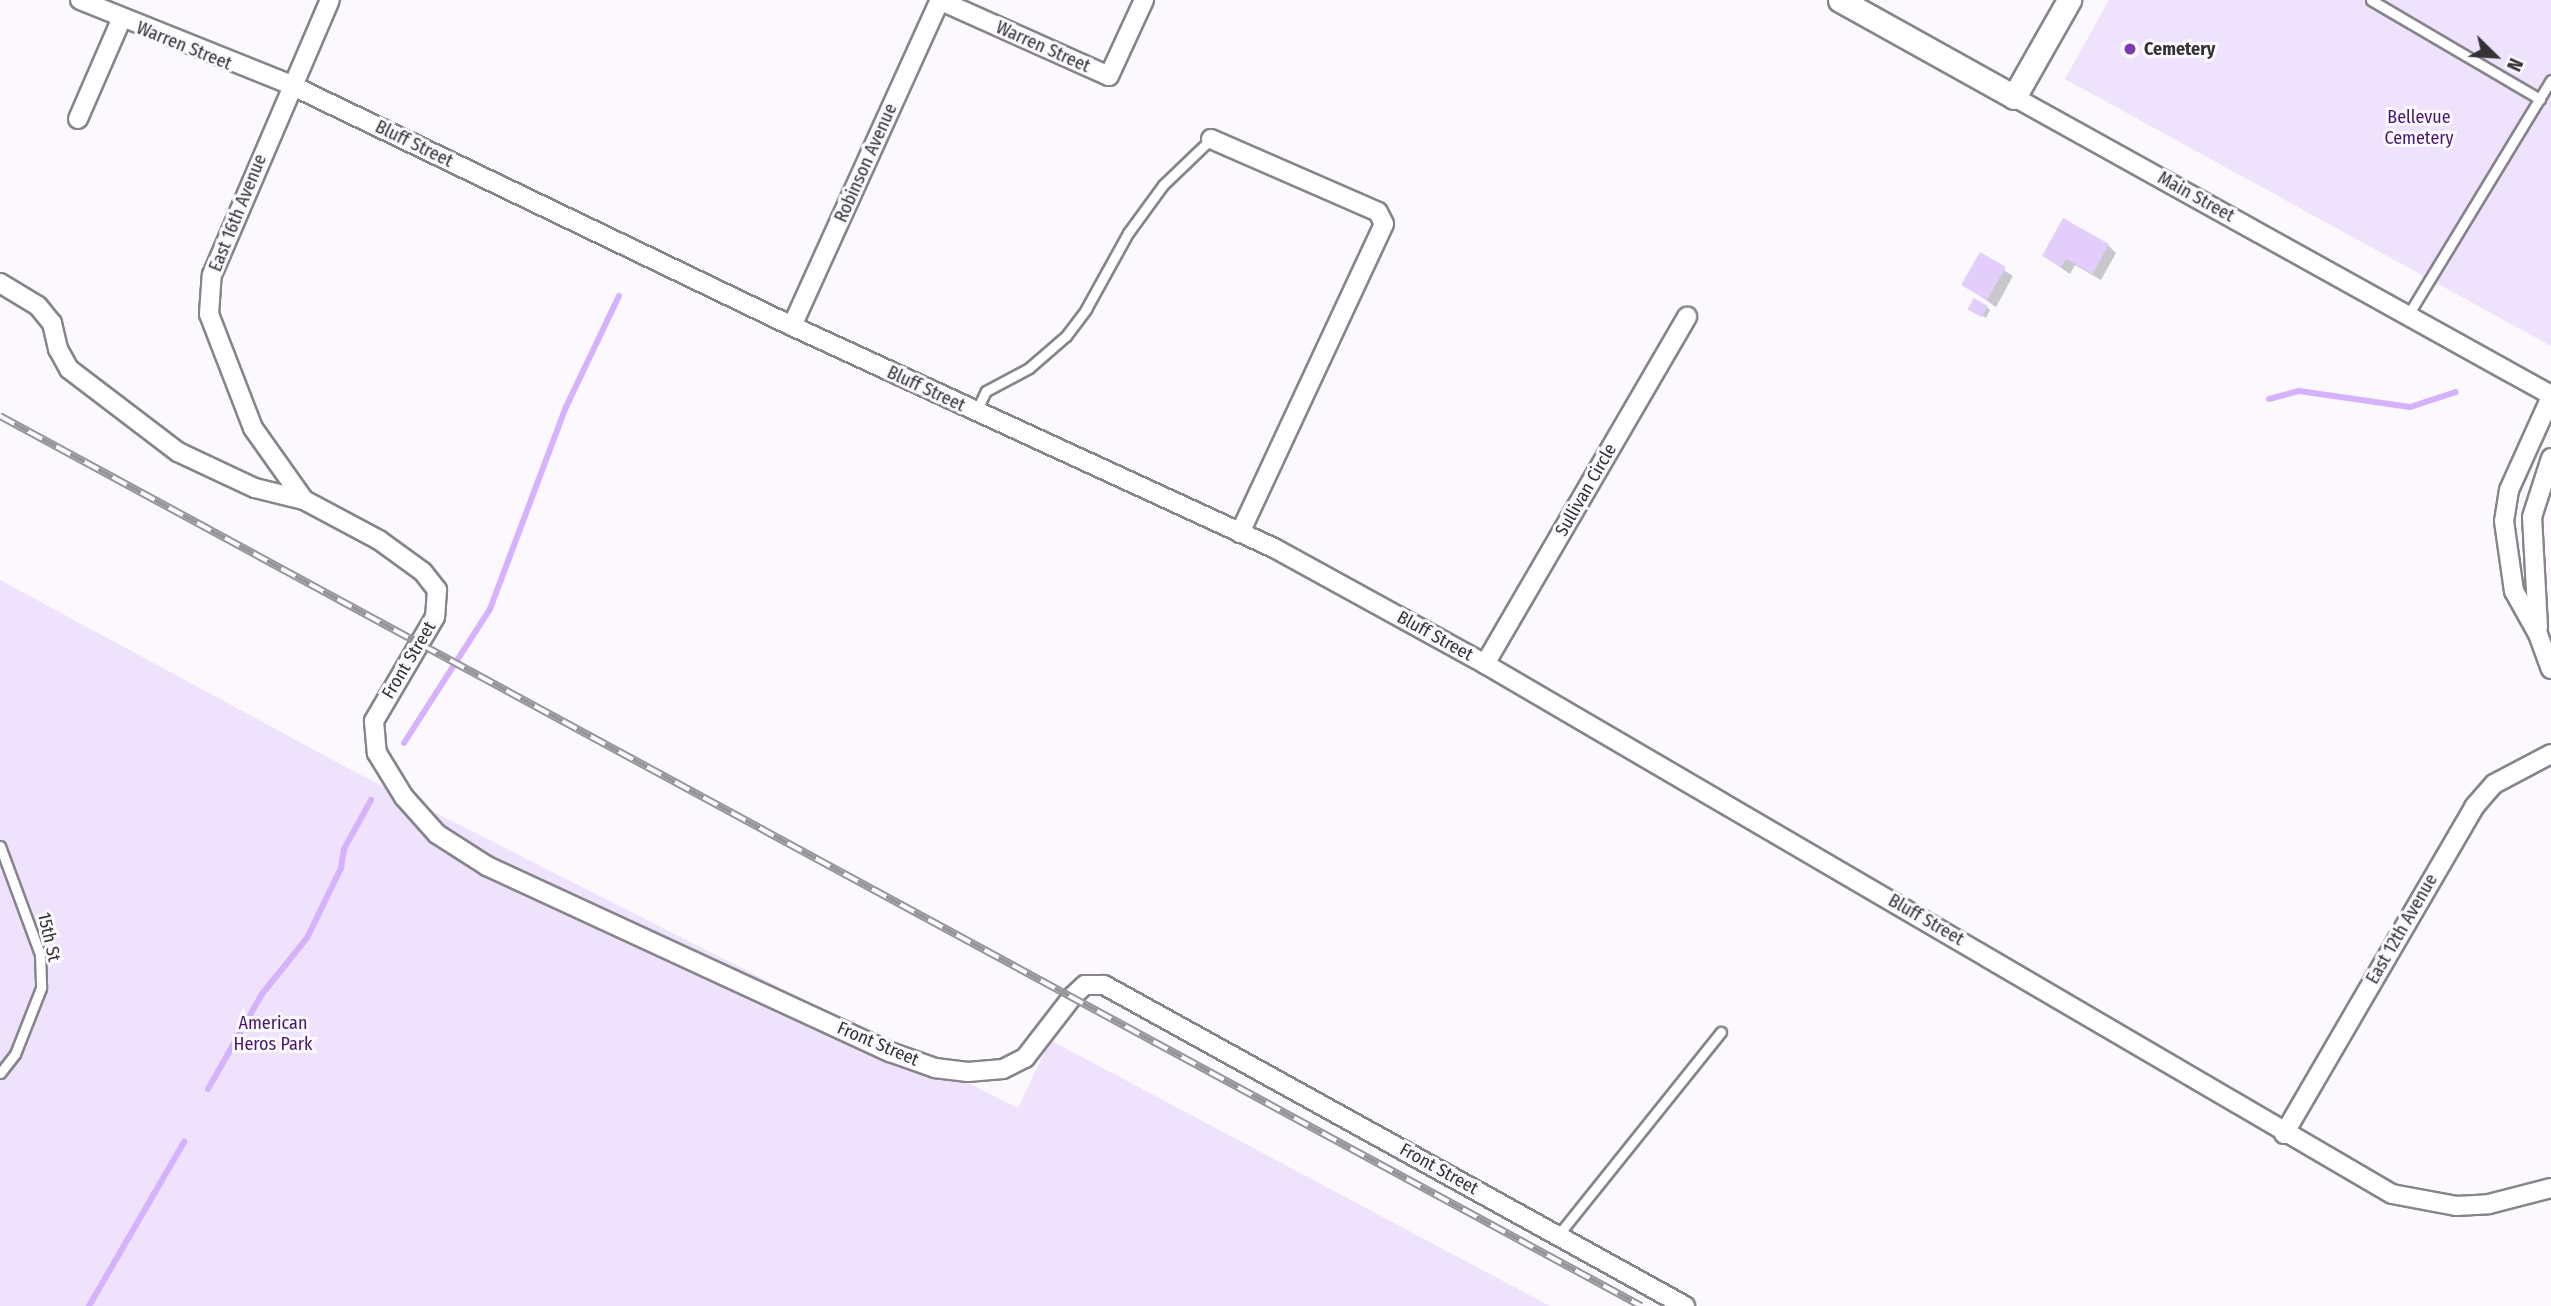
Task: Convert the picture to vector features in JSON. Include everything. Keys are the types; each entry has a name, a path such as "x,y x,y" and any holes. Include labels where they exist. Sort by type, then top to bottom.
{"street":[{"name":"Warren Street","path":"80,0 121,20 291,85"},
{"name":"East 16th Avenue","path":"304,500 253,428 209,314 212,275 291,85 330,0"},
{"name":"Warren Street","path":"940,0 1109,76 1144,0"},
{"name":"Robinson Avenue","path":"792,326 940,0"},
{"name":"Main Street","path":"1840,0 2551,396"},
{"path":"2014,97 2069,0"},
{"path":"78,119 121,20"},
{"name":"Bluff Street","path":"291,85 792,326 1240,533 1485,664 2284,1134 2392,1194 2424,1203 2489,1205 2551,1188"},
{"path":"1211,139 1378,212 1384,224 1240,533"},
{"path":"0,283 38,306 52,323 58,349 69,369 178,452 255,488 304,500"},
{"name":"Sullivan Circle","path":"1485,664 1687,317"},
{"path":"2551,396 2509,491 2504,521 2514,591 2538,635 2551,669"},
{"path":"2538,635 2532,517 2551,457"},
{"name":"Front Street","path":"304,500 379,540 423,572 437,590 435,617 374,721 377,753 404,797 437,834 487,866 935,1068 968,1072 1014,1063 1025,1058 1084,985 1104,985 1685,1306"},
{"name":"East 12th Avenue","path":"2284,1134 2474,807 2494,784 2551,754"}],"lane":[{"path":"2372,0 2540,99"},
{"path":"2408,315 2551,80"},
{"path":"976,412 986,391 1029,369 1066,337 1142,214 1163,185 1211,139"},
{"name":"15th St","path":"0,846 40,954 41,988 21,1042 0,1073"},
{"path":"1559,1234 1721,1032"}],"green space":[{"name":"Bellevue Cemetery","path":"2109,0 2551,0 2551,346 2065,79"},
{"name":"American Heros Park","path":"0,580 355,772 1018,1108 1050,1040 1550,1306 0,1306"}],"building":[{"path":"2063,218 2109,244 2093,274 2066,259 2061,267 2042,256"},
{"path":"1980,252 2006,267 1987,300 1961,285"},
{"path":"1974,298 1988,306 1981,317 1968,309"}],"waterway":[{"path":"404,743 490,609 566,407 619,296"},
{"path":"2269,399 2299,391 2410,407 2456,392"},
{"path":"208,1089 262,994 307,938 341,868 344,849 371,800"},
{"path":"89,1306 184,1142"}],"railway":[{"path":"0,416 1641,1306"}],"place":[{"name":"Cemetery","path":"2130,49"}]}
